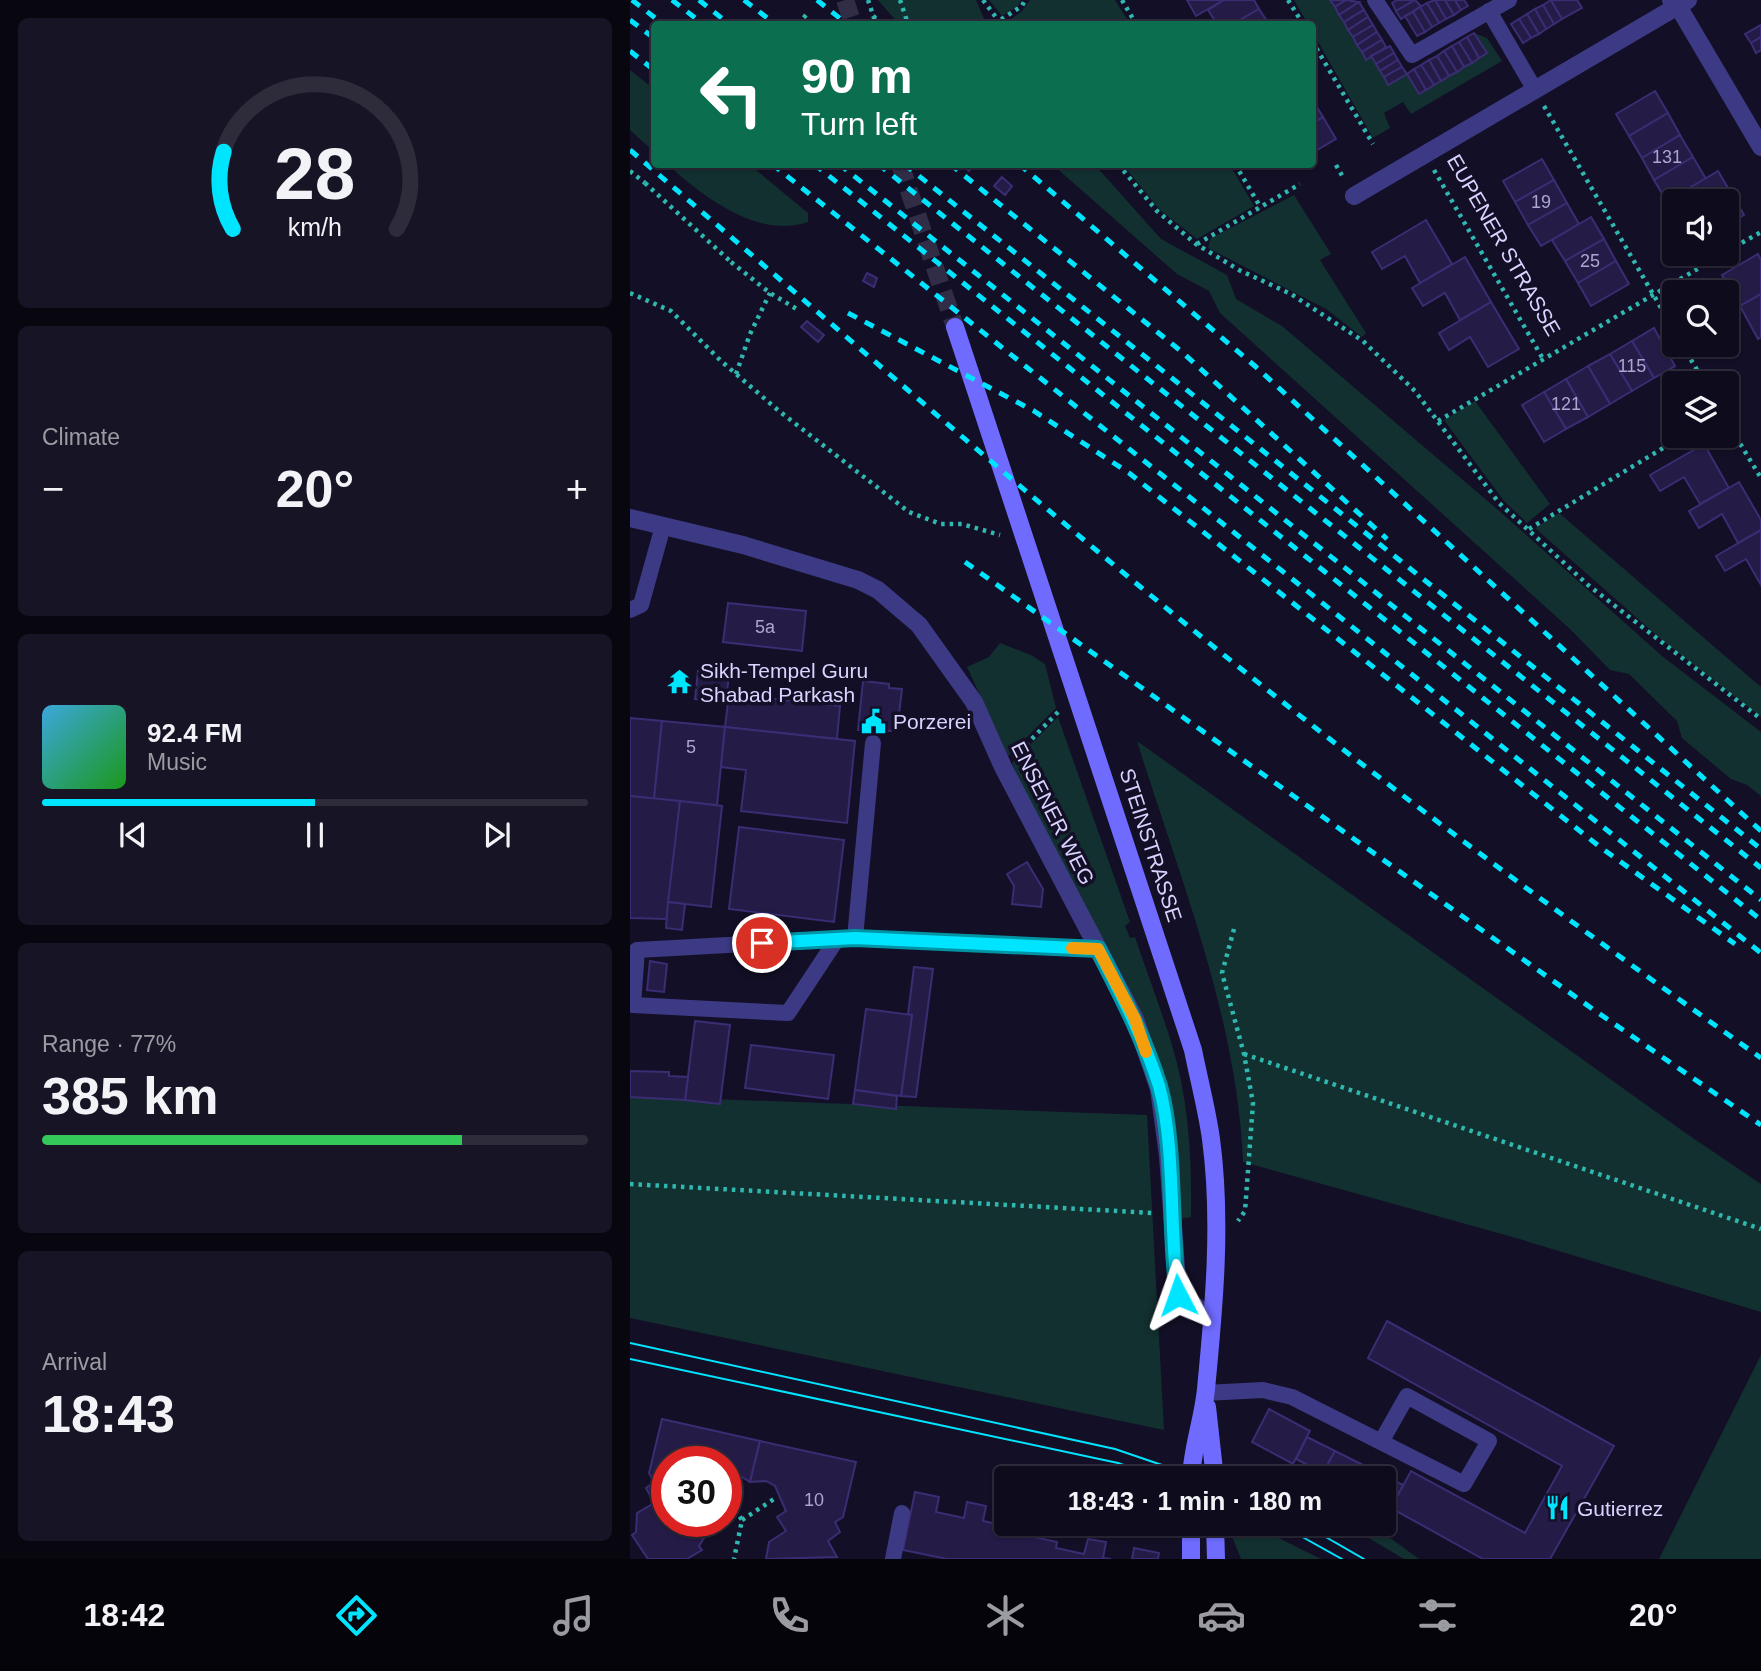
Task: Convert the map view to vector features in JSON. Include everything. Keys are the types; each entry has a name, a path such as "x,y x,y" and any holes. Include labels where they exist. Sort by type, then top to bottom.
{"main road":[{"name":"STEINSTRASSE","path":"955,327 1193,1050 1211,1138 1216,1190 1216,1250 1205,1393 1192,1466"},
{"name":"STEINSTRASSE","path":"1205,1393 1215,1466"},
{"path":"1191,1536 1191,1559"},
{"path":"1215,1536 1216,1559"}],"street":[{"name":"EUPENER STRASSE","path":"1354,196 1679,2"},
{"path":"1679,2 1761,147"},
{"name":"ENSENER WEG","path":"630,518 743,545 858,580 878,590 919,625 974,702 1003,767 1135,1019 1159,1089 1178,1295 1211,1316"}],"lane":[{"path":"1375,0 1412,55 1509,0"},
{"path":"1489,11 1535,90"},
{"path":"630,610 641,605 663,526"},
{"path":"855,938 873,743"},
{"path":"837,939 788,1013 633,1005 637,950 855,938 1098,949"},
{"path":"1205,1393 1263,1390 1292,1396 1464,1485 1489,1441 1407,1396 1381,1442"},
{"path":"893,1559 902,1513"}],"path":[{"path":"868,0 875,21"},
{"path":"900,0 907,21"},
{"path":"984,0 996,21"},
{"path":"1002,21 1022,6 1025,0"},
{"path":"1122,0 1134,21"},
{"path":"1288,0 1301,21"},
{"path":"801,21 806,15"},
{"path":"872,15 880,21"},
{"path":"1316,48 1373,144"},
{"path":"1535,90 1662,310"},
{"name":"EUPENER STRASSE","path":"1426,154 1442,188 1543,359"},
{"path":"1121,168 1157,212 1196,244 1239,270 1291,294 1347,328 1415,391 1499,503 1588,585 1761,719"},
{"path":"1237,168 1261,208"},
{"path":"630,171 769,296 800,311"},
{"path":"1196,244 1300,184"},
{"path":"1739,245 1761,232"},
{"path":"1438,421 1703,266"},
{"path":"630,293 671,311 736,374 837,459 909,512 940,524 962,524 998,534"},
{"path":"736,374 750,334 769,296"},
{"path":"1739,442 1761,478"},
{"path":"1529,528 1663,448"},
{"path":"1018,752 1063,706"},
{"path":"1216,1250 1245,1211 1253,1102 1244,1054 1222,973 1234,929"},
{"path":"1244,1054 1761,1229"},
{"path":"630,1184 1150,1213 1172,1211"},
{"path":"742,1520 777,1497"},
{"path":"734,1559 739,1537"}],"green space":[{"path":"878,0 976,0 984,19 983,21 896,21"},
{"path":"989,0 1021,0 1018,6 1002,16"},
{"path":"1030,0 1115,0 1128,21 1008,21 1022,11"},
{"path":"1294,0 1330,0 1366,59 1371,56 1388,84 1407,74 1419,94 1486,54 1474,33 1487,38 1502,61 1411,114 1403,102 1384,113 1390,128 1373,138 1316,38 1316,21 1306,21"},
{"path":"630,70 651,87 651,149 630,130"},
{"path":"672,168 754,168 808,213 808,222 789,226 751,220 732,212 698,190"},
{"path":"1056,168 1098,168 1161,239 1227,275 1236,299 1282,326 1497,509 1662,656 1761,732 1761,796 1747,785 1731,779 1682,738 1677,721 1629,674 1610,670 1570,629 1220,313 1209,291 1177,274"},
{"path":"1125,168 1232,168 1254,206 1197,239 1160,210"},
{"path":"1294,195 1331,254 1320,260 1366,333 1362,337 1326,309 1208,248 1211,238"},
{"path":"1475,401 1550,504 1527,523 1504,501 1444,420"},
{"path":"1559,513 1761,687 1761,717 1662,640 1535,528"},
{"path":"1000,643 1031,655 1045,664 1056,708 1008,756 967,667 989,657"},
{"path":"1058,717 1130,922 1125,926 1130,938 1135,937 1178,1066 1188,1130 1191,1217 1181,1219 1171,1105 1155,1057 1042,836 1012,763"},
{"path":"1137,741 1761,1184 1761,1312 1516,1238 1243,1162 1230,1054 1218,1001 1188,897"},
{"path":"630,1096 1147,1115 1164,1430 630,1318"},
{"path":"1761,1355 1761,1559 1659,1559"},
{"path":"1233,1536 1274,1536 1321,1559 1241,1559"},
{"path":"1365,1536 1387,1536 1419,1559 1404,1559"}],"building":[{"path":"1187,0 1224,0 1196,16"},
{"path":"1224,0 1254,0 1259,9 1238,21 1215,21 1208,10"},
{"path":"1330,0 1346,0 1335,7"},
{"path":"1346,0 1359,2 1339,15 1335,7"},
{"path":"1397,0 1415,0 1396,11 1392,3"},
{"path":"1415,0 1421,6 1401,19 1396,11"},
{"path":"1435,0 1445,0 1454,15 1446,19"},
{"path":"1435,0 1446,19 1439,23 1427,3"},
{"path":"1445,0 1455,0 1461,10 1454,15"},
{"path":"1455,0 1464,0 1468,6 1461,10"},
{"path":"1551,0 1562,19 1554,24 1543,5"},
{"path":"1551,0 1577,0 1582,8 1562,19"},
{"path":"1359,2 1364,10 1344,22 1339,15"},
{"path":"1427,3 1439,23 1432,27 1420,7"},
{"path":"1543,5 1554,24 1546,29 1535,9"},
{"path":"1420,7 1432,27 1425,32 1413,12"},
{"path":"1259,9 1267,21 1238,21"},
{"path":"1535,9 1546,29 1539,34 1527,14"},
{"path":"1364,10 1368,17 1348,30 1344,22"},
{"path":"1413,12 1425,32 1417,36 1405,16"},
{"path":"1527,14 1539,34 1531,38 1519,19"},
{"path":"1368,17 1373,25 1353,37 1348,30"},
{"path":"1519,19 1531,38 1523,43 1511,24"},
{"path":"1373,25 1377,32 1357,45 1353,37"},
{"path":"1761,25 1761,37 1751,43 1745,34"},
{"path":"1377,32 1382,40 1362,52 1357,45"},
{"path":"1474,33 1487,53 1479,58 1467,37"},
{"path":"1467,37 1479,58 1472,63 1459,42"},
{"path":"1761,37 1761,50 1756,53 1751,43"},
{"path":"1382,40 1386,47 1366,60 1362,52"},
{"path":"1459,42 1472,63 1464,67 1452,46"},
{"path":"1390,46 1394,53 1376,64 1371,56"},
{"path":"1452,46 1464,67 1457,72 1444,51"},
{"path":"1444,51 1457,72 1449,76 1437,56"},
{"path":"1394,53 1398,60 1380,71 1376,64"},
{"path":"1437,56 1449,76 1441,81 1429,60"},
{"path":"1398,60 1402,67 1384,77 1380,71"},
{"path":"1429,60 1441,81 1434,85 1421,65"},
{"path":"1421,65 1434,85 1426,90 1414,69"},
{"path":"1402,67 1407,74 1388,85 1384,77"},
{"path":"1414,69 1426,90 1419,94 1407,74"},
{"path":"1655,91 1668,113 1629,136 1616,114"},
{"path":"1316,106 1323,117 1316,121"},
{"path":"1668,113 1680,135 1642,158 1629,136"},
{"path":"1323,117 1336,139 1316,151 1316,121"},
{"path":"1680,135 1693,157 1654,180 1642,158"},
{"path":"1693,157 1706,179 1689,189 1662,189 1662,194 1654,180"},
{"path":"1542,159 1554,180 1515,202 1503,181"},
{"path":"1718,171 1729,189 1687,189"},
{"path":"1002,177 1012,186 1005,195 994,186"},
{"path":"1554,180 1567,203 1528,225 1515,202"},
{"path":"1567,203 1579,224 1541,246 1528,225"},
{"path":"1591,217 1604,239 1565,261 1552,240"},
{"path":"1426,220 1452,264 1420,283 1405,256 1382,269 1372,252"},
{"path":"1604,239 1616,261 1578,283 1565,261"},
{"path":"1758,254 1761,260 1761,294 1740,306 1739,280 1725,280 1722,275"},
{"path":"1465,257 1491,302 1460,320 1445,293 1423,306 1412,288"},
{"path":"1616,261 1629,284 1591,306 1578,283"},
{"path":"867,273 877,278 874,287 863,281"},
{"path":"1761,294 1761,337 1758,339 1740,306"},
{"path":"1491,302 1519,349 1488,367 1470,337 1449,350 1439,333"},
{"path":"807,321 824,335 818,342 801,327"},
{"path":"1654,328 1662,342 1662,357 1670,357 1675,366 1662,371 1654,378 1632,341"},
{"path":"1632,341 1654,378 1632,391 1610,354"},
{"path":"1610,354 1632,391 1610,404 1588,366"},
{"path":"1588,366 1610,404 1588,417 1566,379"},
{"path":"1566,379 1588,417 1566,429 1544,392"},
{"path":"1544,392 1566,429 1544,442 1522,405"},
{"path":"1697,448 1706,448 1729,488 1700,504 1684,477 1660,491 1650,475"},
{"path":"1739,482 1761,520 1761,530 1738,543 1722,514 1699,528 1689,511"},
{"path":"1761,530 1761,585 1746,559 1725,571 1716,556"},
{"path":"728,603 806,611 802,651 723,642"},
{"path":"698,671 729,674 726,702 695,699"},
{"path":"863,681 889,684 889,688 902,689 897,731 858,730"},
{"path":"729,694 840,706 837,739 725,727"},
{"path":"630,718 662,721 654,799 630,796"},
{"path":"662,721 725,727 717,805 654,799"},
{"path":"725,727 855,741 847,823 741,811 746,770 721,767"},
{"path":"630,796 680,801 667,919 630,918"},
{"path":"680,801 722,806 711,907 668,902"},
{"path":"739,827 844,840 834,922 729,909"},
{"path":"1027,862 1043,889 1041,907 1012,904 1014,886 1007,874"},
{"path":"668,902 685,904 682,930 666,928"},
{"path":"650,961 667,964 664,992 647,990"},
{"path":"914,967 933,969 916,1097 901,1096 912,1015 908,1014"},
{"path":"866,1009 912,1015 901,1096 855,1090"},
{"path":"695,1021 730,1025 720,1104 685,1100"},
{"path":"751,1045 834,1055 828,1099 745,1088"},
{"path":"630,1071 669,1072 669,1076 688,1077 685,1100 630,1097"},
{"path":"855,1090 897,1096 896,1109 853,1104"},
{"path":"1387,1321 1614,1446 1550,1559 1483,1559 1396,1511 1396,1499 1411,1471 1525,1533 1562,1466 1368,1358"},
{"path":"1269,1409 1310,1431 1293,1464 1252,1442"},
{"path":"662,1419 760,1441 750,1482 742,1477 742,1446 656,1446"},
{"path":"1307,1437 1335,1451 1327,1466 1310,1466 1296,1459"},
{"path":"760,1441 856,1462 843,1517 835,1522 840,1532 828,1541 837,1557 766,1559 769,1542 786,1531 777,1517 786,1511 775,1486 766,1481 750,1482"},
{"path":"1335,1451 1365,1466 1327,1466"},
{"path":"1396,1482 1403,1485 1396,1498"},
{"path":"651,1484 651,1497 646,1488"},
{"path":"915,1492 939,1497 936,1512 964,1518 967,1502 986,1506 983,1521 994,1523 994,1536 1034,1536 1057,1542 1056,1548 1084,1554 1088,1539 1106,1542 1103,1558 1111,1559 947,1559 903,1550"},
{"path":"651,1505 651,1537 704,1537 699,1546 702,1550 687,1559 648,1559 632,1535 636,1532 637,1513"},
{"path":"1134,1548 1159,1553 1158,1559 1132,1559"}],"tunnel":[{"path":"845,0 852,21"},
{"path":"901,168 955,327"}],"tram line":[{"path":"630,1343 1115,1449 1165,1466"},
{"path":"630,1359 1126,1466"},
{"path":"1301,1536 1342,1559"},
{"path":"1324,1536 1364,1559"}],"railway":[{"path":"632,0 659,21"},
{"path":"672,0 699,21"},
{"path":"699,0 725,21"},
{"path":"744,0 771,21"},
{"path":"817,0 843,21"},
{"path":"630,20 651,36"},
{"path":"630,51 651,68"},
{"path":"630,150 996,466 1219,651 1487,859 1761,1058"},
{"path":"777,168 1761,953"},
{"path":"819,168 1761,920"},
{"path":"844,168 1761,900"},
{"path":"883,168 1761,868"},
{"path":"909,168 1761,849"},
{"path":"955,168 1182,352 1387,539"},
{"path":"1024,168 1256,367 1761,831"},
{"path":"848,313 1034,411 1129,473 1600,847 1735,944"},
{"path":"965,562 1594,1010 1761,1125"}],"slow traffic":[{"path":"1072,948 1098,949 1135,1019 1146,1052"}],"place":[{"name":"Sikh-Tempel Guru Shabad Parkash","path":"680,682"},
{"name":"Porzerei","path":"873,721"},
{"name":"Gutierrez","path":"1557,1508"}],"route":[{"path":"762,943 855,938 1098,949 1135,1019 1159,1089 1168,1156 1178,1295"}]}
